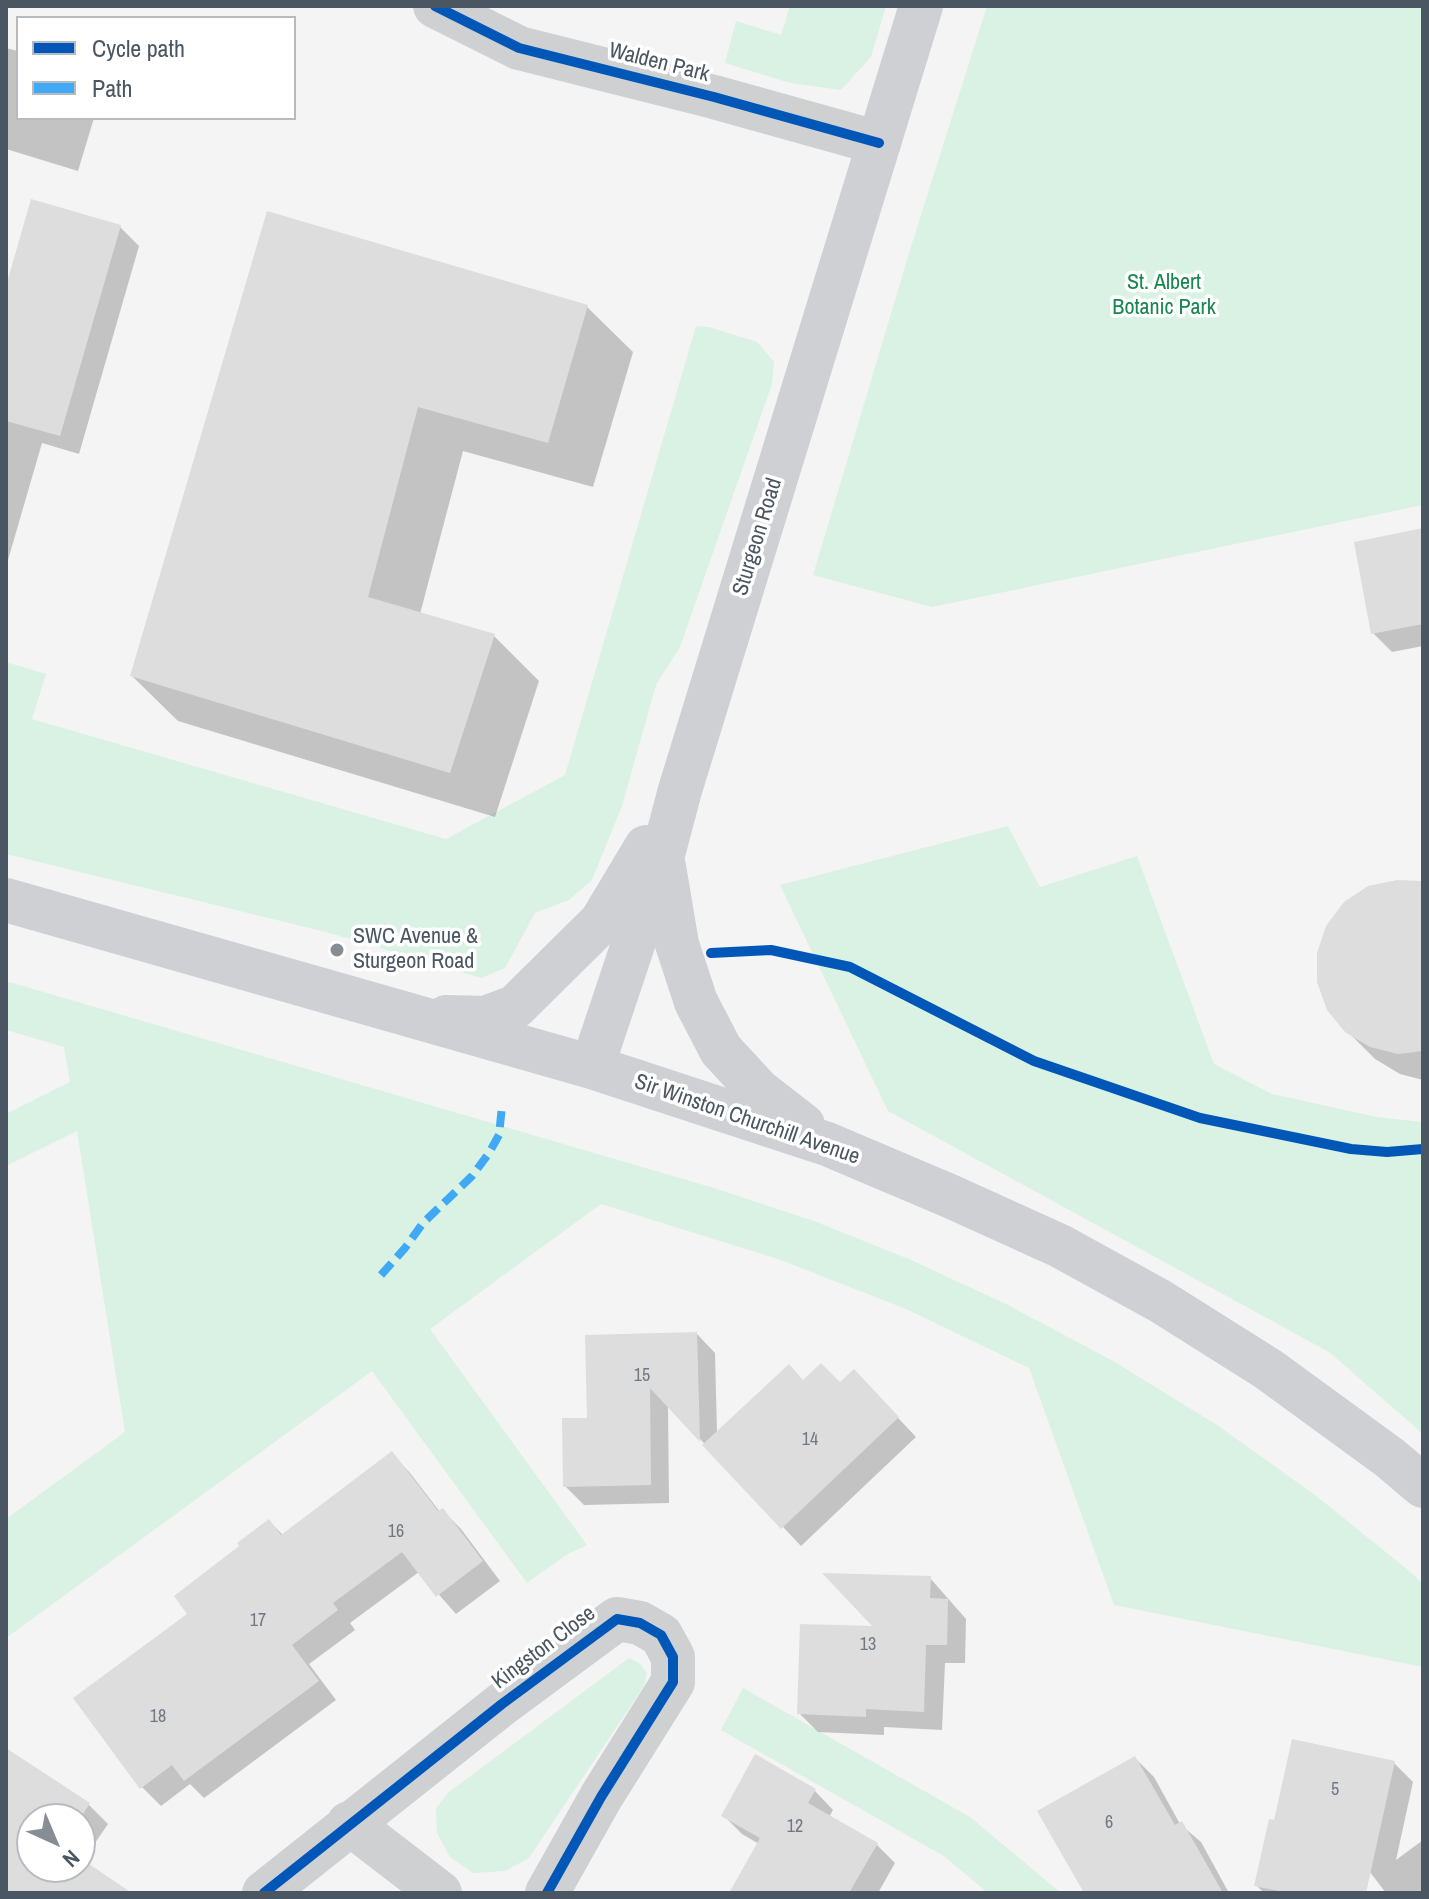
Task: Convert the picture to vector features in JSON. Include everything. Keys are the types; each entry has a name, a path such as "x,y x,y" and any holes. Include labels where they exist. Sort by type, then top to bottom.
{"main road":[{"name":"Sturgeon Road","path":"592,1067 662,858 680,790 921,6"},
{"path":"418,1016 485,1018 515,1007 601,922 680,790"},
{"path":"662,858 677,944 696,1002 721,1050 758,1090 827,1144"},
{"name":"Sir Winston Churchill Avenue","path":"6,900 592,1067 827,1144 1060,1246 1160,1301 1268,1369 1390,1458 1423,1486"}],"street":[{"name":"Walden Park","path":"435,6 519,48 879,143"},
{"name":"Kingston Close","path":"264,1893 349,1823 617,1619 640,1623 661,1635 673,1657 673,1682 601,1797 547,1893"},
{"path":"349,1823 440,1893"}],"green space":[{"path":"790,6 886,6 871,57 841,90 790,83 725,63 736,21 781,35"},
{"name":"St. Albert Botanic Park","path":"987,6 1423,6 1423,505 932,607 813,575"},
{"path":"696,326 757,342 774,362 772,384 680,647 656,685 622,806 592,880 569,900 535,913 505,968 481,978 330,933 6,854 6,662 46,674 32,719 446,839 565,775"},
{"path":"1008,826 1040,887 1137,856 1214,1064 1272,1094 1377,1117 1423,1122 1423,1434 1329,1352 888,1111 780,885"},
{"path":"6,981 714,1188 814,1221 911,1260 1006,1304 1113,1361 1217,1425 1315,1495 1408,1570 1423,1584 1423,1667 1114,1605 1029,1368 906,1309 778,1259 601,1204 430,1329 587,1545 566,1555 527,1583 372,1371 6,1638 6,1519 125,1432 77,1131 6,1166 6,1114 70,1082 64,1047 6,1030"},
{"path":"629,1658 639,1663 647,1673 644,1686 529,1858 505,1871 473,1873 450,1857 437,1833 436,1808 449,1792"},
{"path":"743,1688 970,1817 1061,1893 988,1893 944,1856 721,1730"}],"building":[{"path":"31,199 121,225 60,436 6,421 6,286"},
{"path":"267,211 588,305 548,443 418,407 368,597 495,634 450,773 130,676"},
{"path":"1423,528 1423,624 1371,634 1354,542"},
{"path":"1397,880 1423,881 1423,1051 1398,1054 1370,1047 1345,1032 1327,1010 1317,982 1317,953 1326,926 1344,902 1368,886"},
{"path":"697,1332 700,1442 650,1388 651,1485 563,1487 562,1418 587,1418 585,1335"},
{"path":"821,1363 840,1382 854,1369 899,1417 781,1529 702,1445 789,1364 803,1380"},
{"path":"392,1451 438,1511 443,1508 483,1561 436,1597 402,1552 333,1603 338,1610 292,1645 319,1681 184,1781 172,1765 140,1789 73,1698 187,1614 174,1596 239,1546 237,1543 269,1519 281,1535"},
{"path":"822,1573 931,1576 930,1598 948,1599 947,1645 926,1645 924,1712 866,1709 866,1717 797,1714 800,1624 872,1626"},
{"path":"1292,1739 1395,1761 1366,1893 1289,1893 1254,1886 1269,1819 1274,1820"},
{"path":"6,1748 90,1803 16,1803 16,1883 96,1883 96,1869 132,1893 6,1893"},
{"path":"755,1754 816,1789 808,1803 878,1843 849,1893 729,1893 760,1838 721,1816"},
{"path":"1135,1756 1175,1825 1182,1821 1223,1893 1084,1893 1037,1811"}],"marked path":[{"path":"381,1275 423,1223 472,1176 489,1153 499,1135 502,1106"}],"cycle path":[{"path":"435,6 519,48 879,143"},
{"path":"711,953 771,950 850,967 1034,1061 1200,1118 1351,1149 1387,1152 1423,1149"},
{"path":"264,1893 502,1704 617,1619 640,1623 661,1635 673,1657 673,1682 601,1797 547,1893"}],"place":[{"name":"SWC Avenue & Sturgeon Road","path":"337,950"}]}
